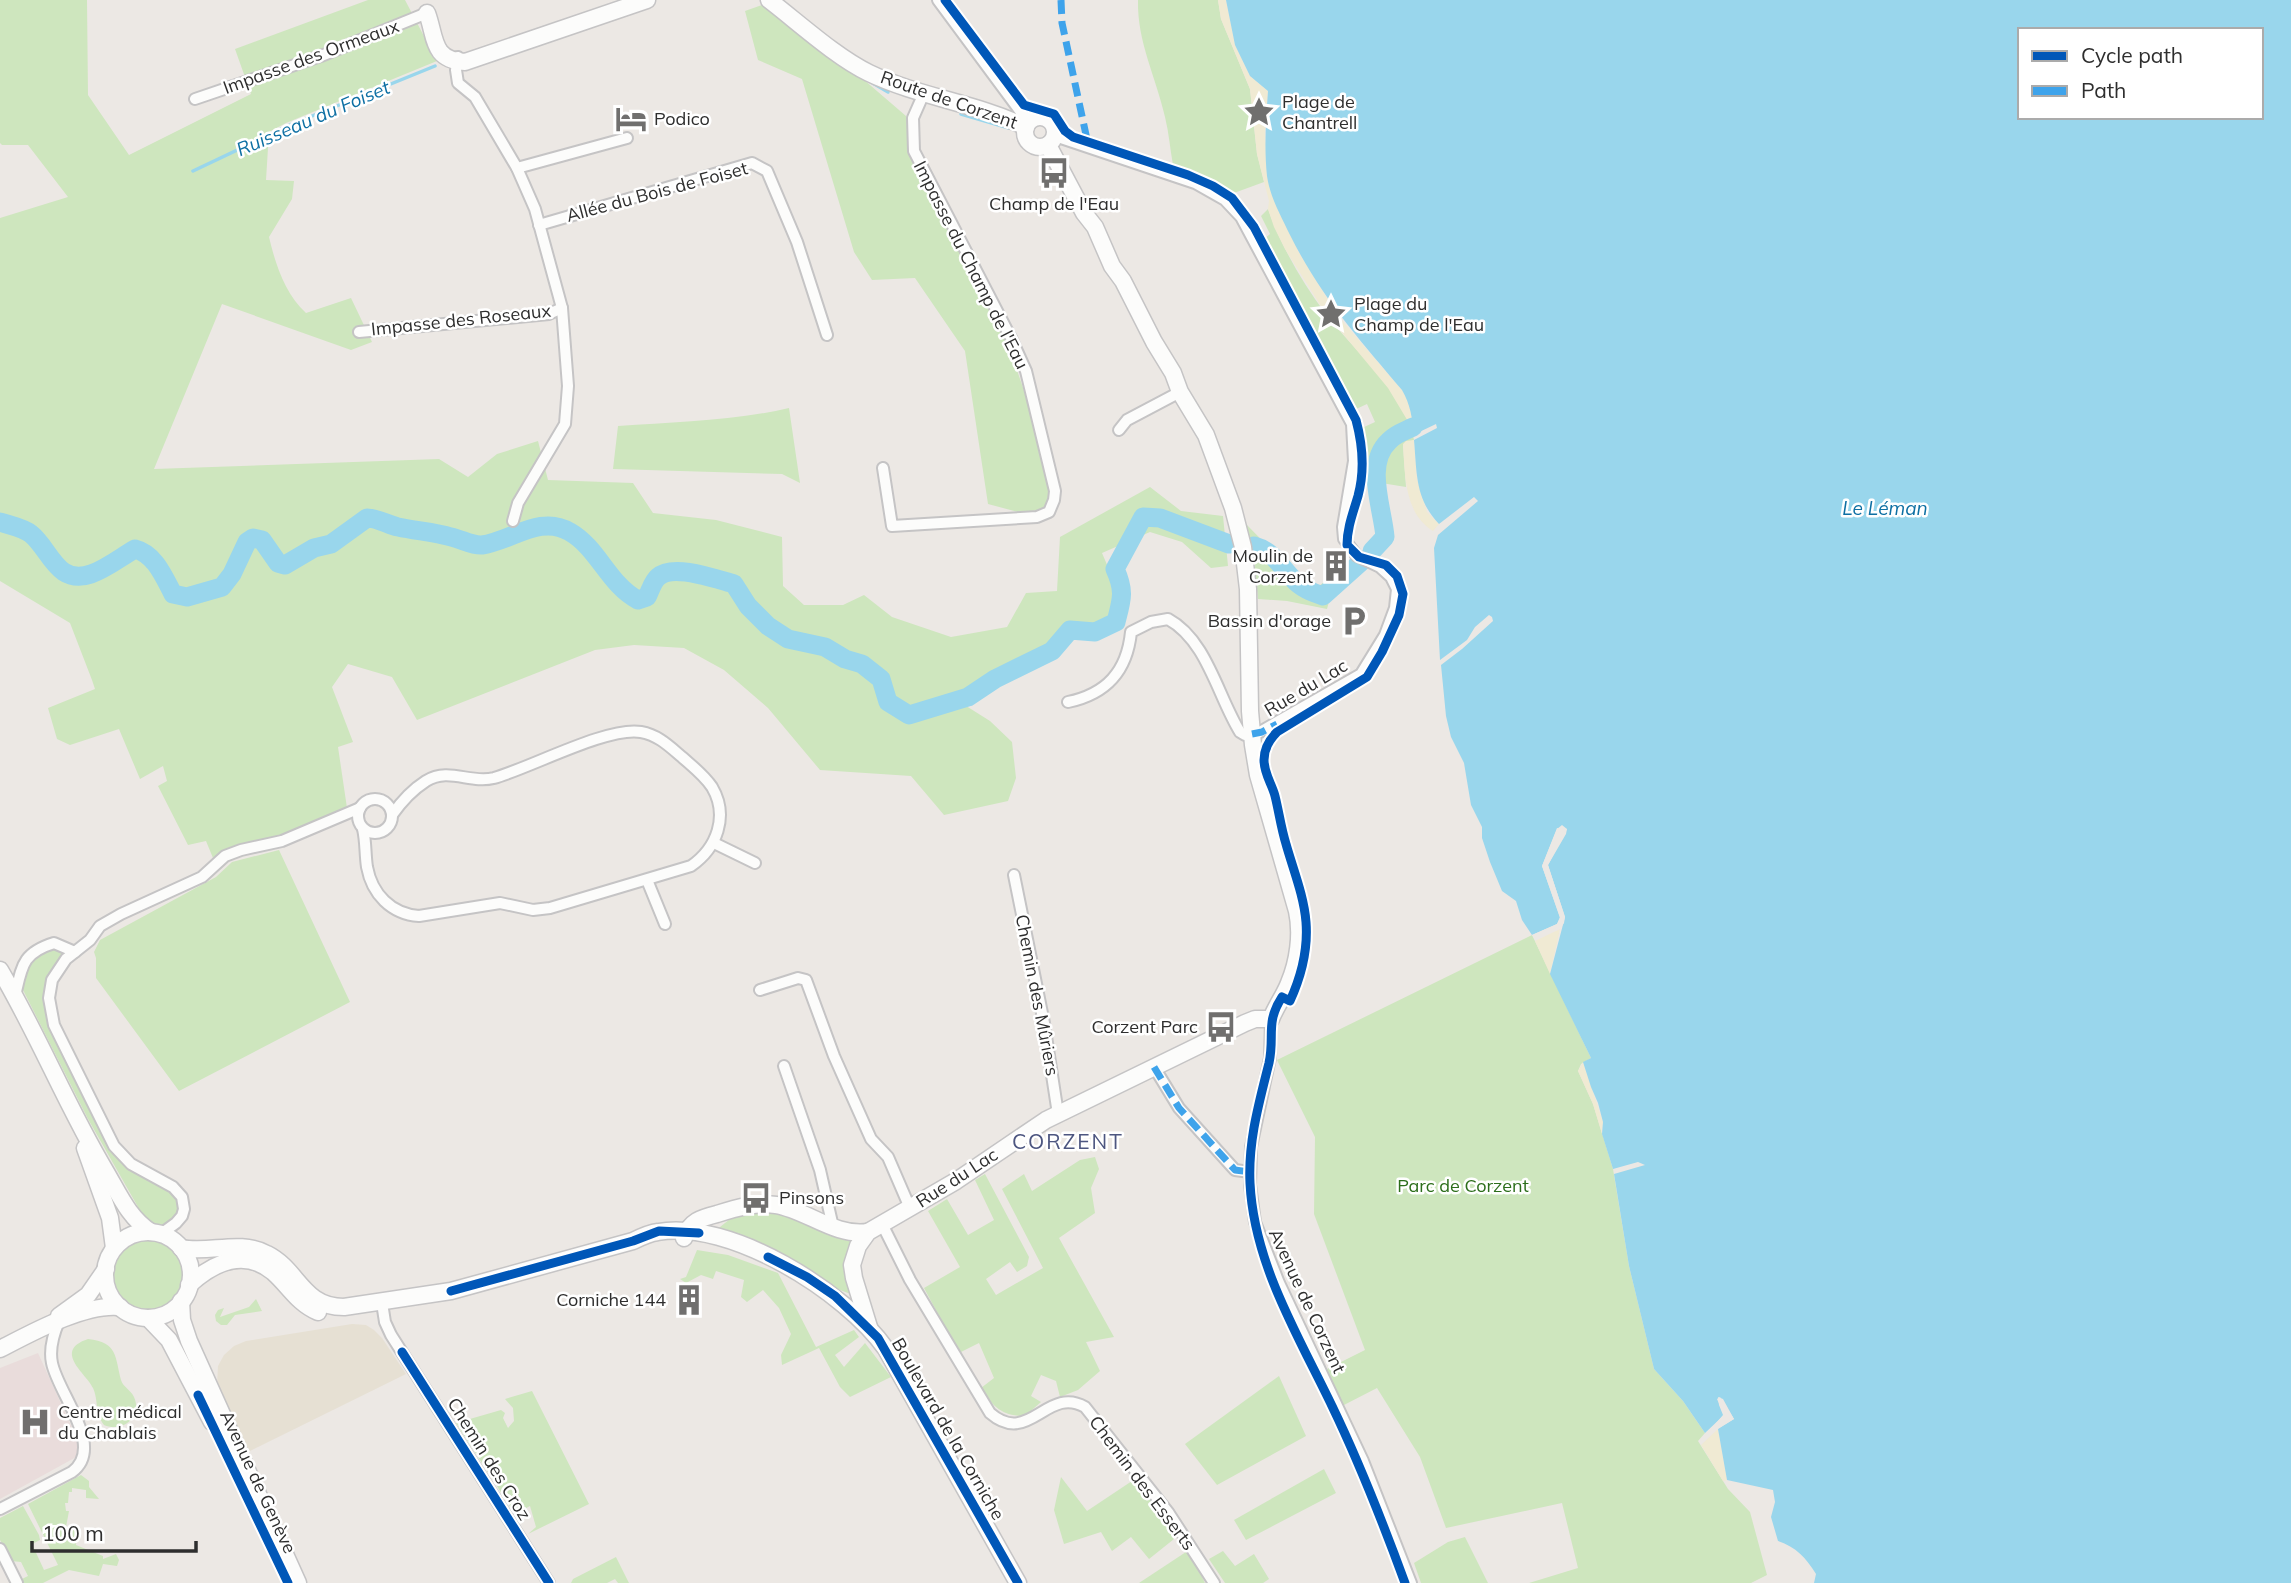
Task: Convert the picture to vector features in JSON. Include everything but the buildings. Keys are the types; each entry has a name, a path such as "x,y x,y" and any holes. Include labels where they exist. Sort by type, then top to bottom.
{"street":[{"path":"424,7 437,48 445,56 475,60 647,0"},
{"name":"Route de Corzent","path":"769,0 861,68 924,93 1028,125"},
{"path":"938,0 1028,125"},
{"name":"Impasse des Ormeaux","path":"195,99 321,56 424,7"},
{"path":"459,57 458,83 475,97 517,168 539,225 562,308 568,386 565,424 519,503 513,521"},
{"name":"Impasse du Champ de l'Eau","path":"883,468 892,526 1037,517 1049,512 1054,500 1055,491 1026,371 914,151 913,118 924,93"},
{"path":"1051,141 1038,147 1030,144 1025,135 1028,125 1037,118 1049,120 1054,127 1051,141 1084,213 1095,227 1112,266 1123,281 1142,321 1173,373 1178,393 1206,435 1233,508 1244,557 1248,599 1252,734 1243,735 1240,732 1214,677 1199,653 1177,624 1168,619 1151,622 1131,632 1129,652 1112,680 1087,698 1068,702"},
{"path":"517,168 627,138"},
{"name":"Rue du Lac","path":"875,1228 957,1181 1016,1139 1058,1114 1250,1020 1271,1019 1291,978 1299,923 1258,775 1252,734 1265,731 1356,679 1370,662 1390,623 1398,594 1394,581 1386,572 1362,558 1349,547 1343,536 1354,461 1352,424 1241,217 1225,200 1195,183 1051,141"},
{"name":"Allée du Bois de Foiset","path":"539,225 752,163 766,171 772,183 797,242 827,335"},
{"name":"Impasse des Roseaux","path":"359,332 549,314 562,308"},
{"path":"1119,430 1127,420 1178,393"},
{"path":"360,808 358,813 367,853 367,866 375,889 384,902 407,915 429,915 500,903 533,910 550,908 691,866 714,843 719,828 720,811 711,785 664,741 639,732 615,733 492,779 443,775 426,781 404,798 392,815 389,826 380,833 367,853"},
{"path":"114,1248 131,1236 156,1233 176,1223 184,1209 182,1198 173,1187 131,1164 118,1153 54,1025 49,998 52,980 59,968 100,926 202,877 225,856 282,841 340,818 369,800 404,798"},
{"path":"382,801 390,808 392,815"},
{"path":"340,818 361,826 369,833 380,833"},
{"path":"714,843 755,863"},
{"name":"Chemin des Mûriers","path":"1014,875 1046,1034 1058,1114"},
{"path":"647,880 665,924"},
{"path":"15,996 22,965 29,955 54,943 75,952"},
{"path":"0,970 78,1125 130,1213 181,1248 190,1269 189,1285 181,1301 170,1311 148,1318 136,1316 120,1307 108,1290 106,1269"},
{"path":"760,990 799,978 806,980 834,1056 871,1139 888,1157 910,1208"},
{"name":"Avenue de Corzent","path":"1271,1019 1270,1058 1253,1129 1250,1172 1252,1204 1260,1239 1363,1461 1411,1583"},
{"path":"784,1066 820,1170 833,1227"},
{"path":"1154,1067 1179,1108 1227,1161 1238,1171 1250,1172"},
{"path":"52,1323 88,1296 106,1269 114,1248 110,1218 91,1170 78,1125"},
{"name":"Boulevard de la Corniche","path":"694,1233 739,1207 775,1205 857,1233 875,1228"},
{"path":"869,1327 852,1265 858,1246 875,1228"},
{"name":"Chemin des Esserts","path":"875,1228 910,1280 990,1413 998,1420 1015,1423 1023,1422 1062,1401 1075,1402 1085,1407 1168,1512 1214,1583"},
{"name":"Boulevard de la Corniche","path":"181,1248 256,1249 276,1259 293,1297 338,1317 382,1308 428,1293 451,1291 632,1241 659,1231 694,1233 731,1240 824,1288 869,1327 886,1349 1018,1583"},
{"name":"Boulevard de la Corniche","path":"189,1285 212,1266 237,1259 262,1265 286,1278"},
{"name":"Avenue de Genève","path":"181,1301 182,1320 193,1352 298,1583"},
{"path":"0,1349 52,1323 102,1307 120,1307"},
{"name":"Chemin des Croz","path":"382,1308 391,1335 549,1583"},
{"name":"Avenue de Genève","path":"148,1318 167,1337 203,1404 288,1583"},
{"path":"0,1509 72,1472 84,1457 84,1438 52,1364 52,1323"},
{"path":"0,1549 17,1583"}],"shaded area":[{"path":"352,1324 366,1325 374,1330 406,1374 248,1452 217,1386 218,1366 224,1355 234,1346 246,1341"},
{"name":"Centre médical du Chablais","path":"38,1353 79,1443 78,1456 0,1499 0,1368"}],"green space":[{"path":"0,0 87,0 88,95 129,155 251,94 235,49 368,0 405,0 437,61 269,132 266,180 294,181 292,199 269,237 287,287 306,313 351,298 372,342 351,350 222,304 154,469 439,459 468,477 497,454 538,441 548,480 633,483 653,513 716,520 782,537 783,586 804,605 843,605 864,595 892,617 951,637 1007,627 1026,593 1057,591 1060,537 1150,487 1181,511 1223,516 1228,566 1211,568 1182,542 1150,532 1102,553 1117,588 1111,618 963,704 990,721 1012,742 1016,778 1008,801 944,815 911,776 820,770 768,708 724,670 684,648 634,645 595,650 417,720 392,677 348,664 332,687 353,742 338,747 347,808 274,838 235,847 213,858 206,841 188,845 158,786 167,781 163,766 140,779 119,729 70,745 57,739 48,708 95,689 92,680 70,623 0,581 0,218 68,197 28,145 0,143"},
{"path":"1138,0 1218,0 1221,19 1250,89 1257,154 1264,182 1234,193 1200,174 1173,165 1165,117 1141,30"},
{"path":"765,4 856,73 906,116 912,155 1006,338 1032,414 1049,489 1049,502 1044,510 1018,512 988,504 965,351 915,278 872,280 854,252 802,79 758,60 745,11"},
{"path":"1268,209 1286,250 1316,301 1390,389 1401,406 1414,440 1403,445 1406,487 1369,481 1366,442 1362,428 1375,422 1367,404 1354,410 1264,239 1270,234 1261,216"},
{"path":"789,408 800,483 782,474 613,469 618,426 725,418"},
{"path":"1246,524 1294,573 1316,588 1357,558 1368,563 1331,594 1327,609 1287,601 1258,599 1253,551"},
{"path":"279,850 350,1002 179,1091 96,978 94,952 100,940 216,877 232,862"},
{"name":"Parc de Corzent","path":"1532,935 1591,1058 1581,1064 1578,1071 1593,1104 1613,1169 1629,1266 1654,1369 1683,1401 1705,1433 1698,1441 1728,1489 1750,1512 1767,1575 1751,1583 1529,1583 1578,1568 1562,1503 1446,1528 1420,1457 1377,1388 1342,1406 1325,1370 1365,1350 1314,1214 1315,1137 1277,1060"},
{"path":"61,947 64,950 45,995 52,1028 113,1153 166,1186 180,1201 179,1215 163,1225 154,1224 137,1215 138,1207 88,1119 22,988 27,963 48,950"},
{"path":"1095,1157 1099,1169 1091,1188 1095,1213 1059,1238 1114,1337 1086,1342 1100,1371 1078,1390 1060,1397 1056,1381 1041,1375 1031,1396 1041,1402 1025,1416 1004,1412 994,1405 981,1388 994,1378 979,1343 959,1353 924,1288 960,1267 928,1211 947,1199 968,1235 994,1220 975,1180 985,1174 1029,1257 1027,1266 1017,1272 1010,1262 986,1279 996,1295 1043,1268 1002,1189 1024,1174 1032,1191 1080,1160"},
{"path":"756,1210 784,1212 856,1239 853,1295 835,1288 789,1260 715,1231 730,1219"},
{"path":"148,1240 173,1250 183,1275 173,1300 148,1310 123,1300 113,1275 123,1250"},
{"path":"697,1250 728,1255 778,1273 816,1347 854,1330 859,1337 835,1355 844,1367 865,1343 891,1377 850,1397 840,1387 819,1348 782,1365 781,1355 791,1334 779,1308 763,1290 747,1302 741,1297 744,1280 716,1271 713,1279 701,1275 686,1283 680,1279 686,1277"},
{"path":"256,1299 262,1311 235,1315 227,1325 216,1321 218,1310 224,1308 220,1317 249,1307"},
{"path":"88,1339 110,1347 116,1358 122,1382 134,1397 136,1411 124,1425 104,1425 93,1388 72,1356 78,1344"},
{"path":"1279,1376 1306,1436 1217,1485 1185,1444"},
{"path":"532,1391 589,1504 528,1534 536,1527 530,1506 515,1514 456,1423 501,1410 505,1413 503,1418 508,1428 514,1421 513,1408 505,1399"},
{"path":"1324,1469 1336,1493 1246,1540 1234,1520"},
{"path":"81,1475 89,1481 89,1487 99,1499 86,1498 86,1490 72,1488 68,1503 65,1503 66,1511 69,1511 64,1528 77,1530 76,1545 103,1556 103,1559 116,1554 119,1560 117,1566 103,1564 99,1576 69,1570 43,1583 22,1583 20,1580 28,1576 21,1562 11,1561 0,1540 0,1518 23,1506 39,1535 40,1540 32,1544 44,1570 58,1565 28,1504"},
{"path":"1061,1477 1087,1511 1132,1481 1163,1513 1174,1539 1149,1559 1131,1537 1112,1551 1101,1532 1064,1544 1054,1510"},
{"path":"1465,1537 1488,1583 1421,1583 1414,1563 1448,1542"},
{"path":"1189,1550 1205,1583 1139,1583"},
{"path":"1223,1551 1235,1566 1254,1554 1269,1579 1263,1583 1225,1583 1209,1559"},
{"path":"616,1557 629,1583 618,1583 615,1579 607,1583 571,1583 573,1579"}],"sand":[{"path":"1218,0 1226,0 1235,45 1250,76 1268,91 1265,131 1268,177 1298,251 1338,316 1402,390 1408,400 1413,421 1409,423 1388,388 1324,311 1274,227 1257,154 1250,89 1221,19"},
{"path":"1414,440 1417,479 1427,512 1439,524 1433,531 1416,514 1408,492 1403,444"},
{"path":"1560,929 1550,974 1535,941"},
{"path":"1583,1062 1603,1122 1602,1134 1593,1104 1578,1071"},
{"path":"1718,1429 1727,1480 1723,1481 1701,1445"}],"water":[{"name":"Le Léman","path":"1226,0 2291,0 2291,1583 1814,1583 1816,1574 1804,1558 1790,1546 1778,1541 1771,1517 1775,1502 1773,1490 1727,1480 1718,1429 1734,1419 1720,1397 1717,1399 1724,1415 1705,1433 1683,1401 1654,1369 1629,1266 1614,1174 1645,1165 1638,1162 1613,1169 1602,1134 1603,1122 1598,1103 1583,1062 1591,1058 1550,974 1565,917 1548,865 1567,829 1557,828 1542,866 1560,917 1557,924 1532,935 1522,920 1516,901 1502,891 1490,862 1482,838 1482,827 1471,805 1464,763 1451,737 1441,665 1493,621 1489,615 1475,627 1467,640 1440,660 1434,548 1438,535 1478,501 1474,497 1439,524 1425,505 1417,474 1414,440 1437,428 1436,424 1413,435 1410,411 1402,390 1327,298 1290,235 1268,184 1265,144 1268,91 1250,76 1235,45"}],"pier":[{"path":"1562,825 1567,829 1566,834 1548,865 1565,917 1564,923 1556,931 1557,928 1534,938 1532,935 1557,924 1560,918 1542,866 1557,829"},
{"path":"1718,1397 1723,1399 1734,1419 1704,1437 1723,1415"}],"waterway":[{"name":"Ruisseau du Foiset","path":"193,171 290,125 435,66"},
{"name":"Ruisseau du Foiset","path":"871,82 888,92"},
{"name":"Ruisseau du Foiset","path":"961,114 1009,128"},
{"path":"1372,551 1385,537 1377,487 1378,462 1391,439 1413,427"},
{"path":"0,522 31,534 55,564 70,575 91,574 135,549 148,556 158,567 173,594 187,597 222,587 232,574 247,542 253,538 262,540 278,563 285,565 314,548 331,544 367,518 478,545 493,543 537,527 559,527 580,539 619,585 638,600 647,597 658,577 674,571 695,573 734,584 748,606 768,626 788,639 825,647 845,659 862,664 881,679 888,702 909,715 968,697 995,679 1052,651 1070,630 1095,632 1116,622 1121,595 1115,569 1143,517 1160,518 1229,544"},
{"path":"1254,546 1271,555 1299,585 1323,596 1361,562"}],"marked path":[{"path":"1061,0 1062,23 1088,144"},
{"path":"1252,734 1277,724"},
{"path":"1154,1067 1179,1108 1235,1170 1250,1172"}],"cycle path":[{"path":"945,0 1024,105 1054,114 1065,131 1073,137 1188,175 1232,198 1254,227 1356,420 1362,449 1362,477 1347,545 1359,557 1386,565 1397,576 1403,594 1399,615 1367,677 1277,732 1269,741 1265,752 1265,770 1275,796 1284,838 1301,892 1306,942 1294,992 1290,1001 1282,997 1272,1022 1271,1053 1252,1137 1250,1183 1253,1213 1269,1270 1292,1326 1352,1450 1405,1583"},
{"path":"451,1291 633,1241 659,1231 699,1233"},
{"path":"768,1257 807,1277 835,1296 878,1338 1018,1583"},
{"path":"402,1352 549,1583"},
{"path":"198,1395 288,1583"}],"place":[{"name":"Plage de Chantrell","path":"1259,112"},
{"name":"Podico","path":"631,119"},
{"name":"Champ de l'Eau","path":"1054,173"},
{"name":"Plage du Champ de l'Eau","path":"1331,314"},
{"name":"Moulin de Corzent","path":"1336,566"},
{"name":"Bassin d'orage","path":"1354,621"},
{"name":"Corzent Parc","path":"1221,1027"},
{"name":"Pinsons","path":"756,1198"},
{"name":"Corniche 144","path":"689,1300"},
{"name":"Centre médical du Chablais","path":"35,1422"}],"district":[{"name":"CORZENT","path":"1068,1142"}]}
